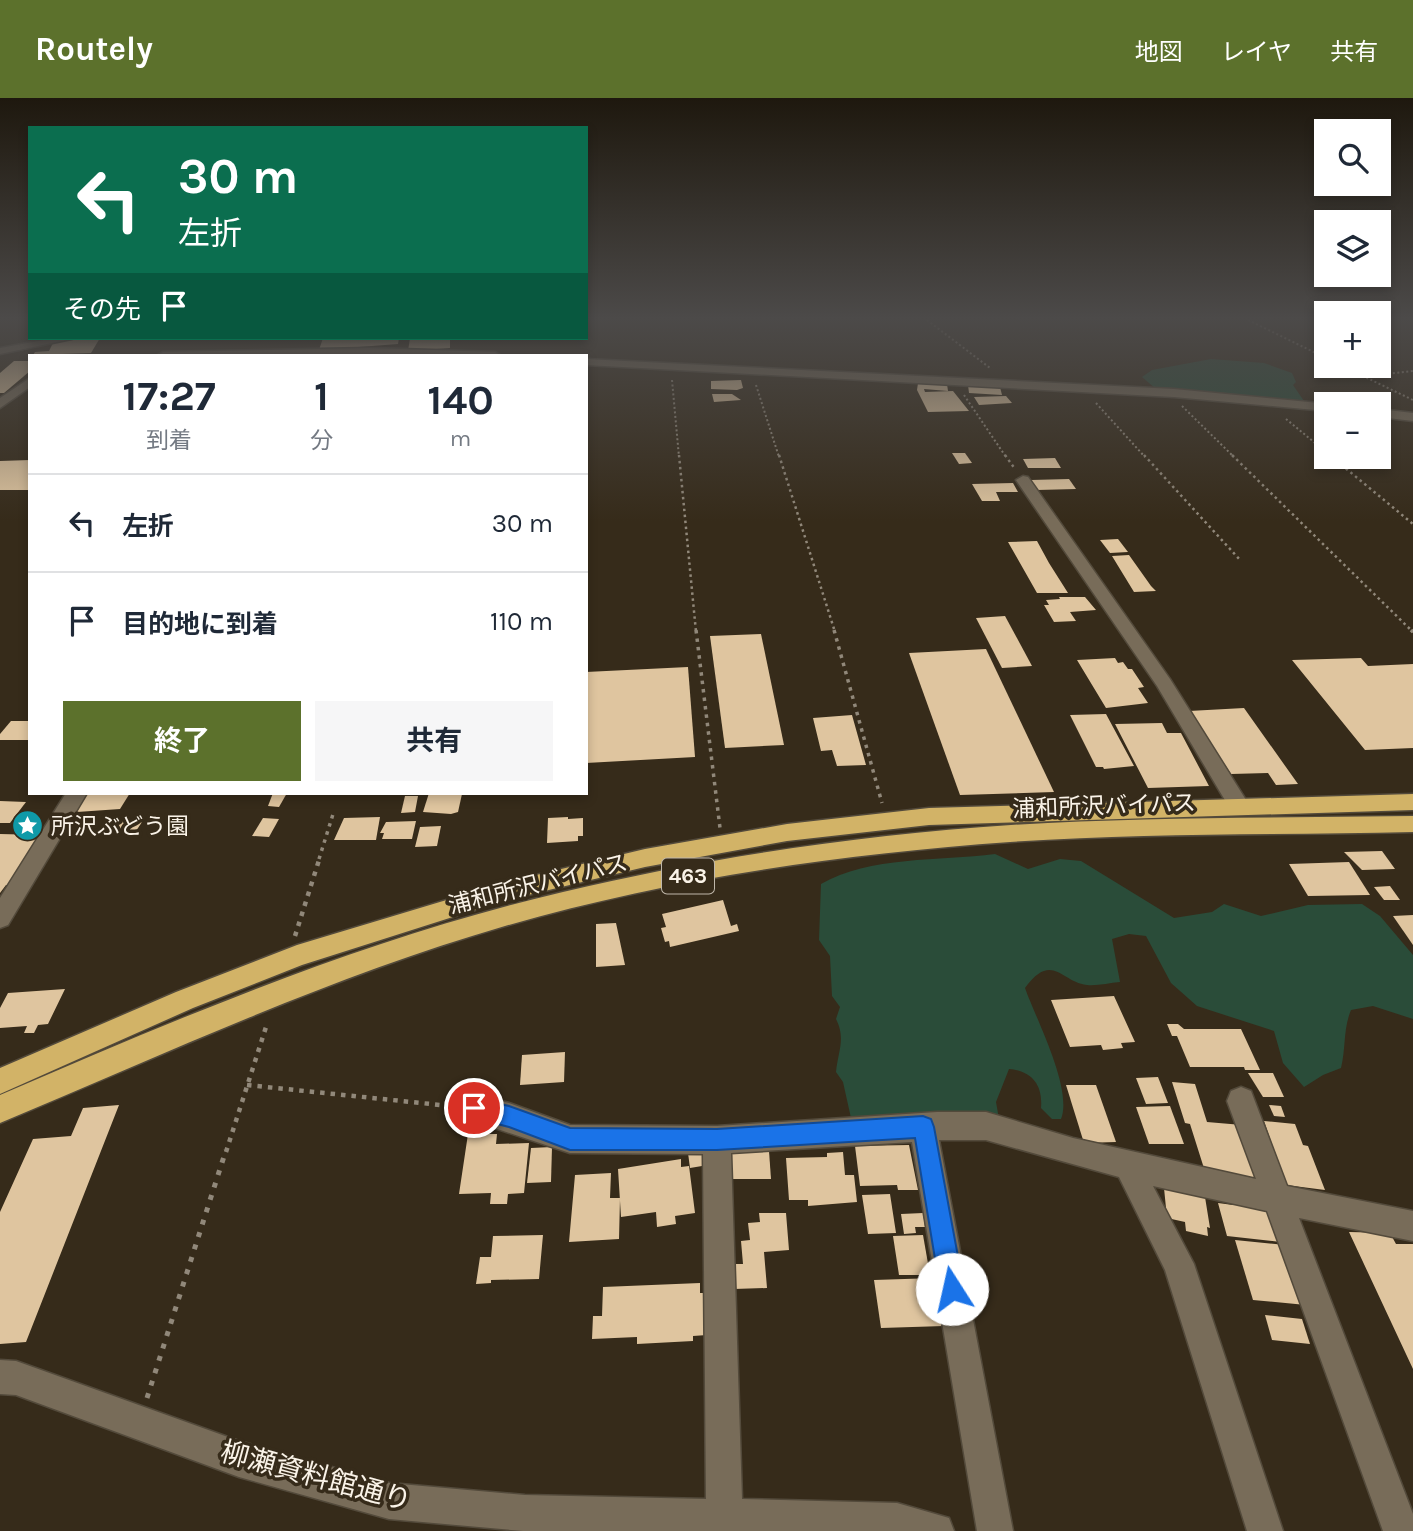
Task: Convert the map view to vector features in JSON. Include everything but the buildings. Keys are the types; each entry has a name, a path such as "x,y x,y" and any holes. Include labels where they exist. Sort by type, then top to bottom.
{"highway":[{"name":"浦和所沢バイパス","path":"0,1081 150,1014 298,956 456,906 586,872 719,846 890,821 994,811 1413,802"},
{"name":"浦和所沢バイパス","path":"0,1109 127,1053 300,984 459,930 598,894 735,867 895,844 1019,834 1413,824"}],"street":[{"path":"0,404 22,387"},
{"path":"1056,387 1174,393 1314,406"},
{"path":"1391,414 1413,416"},
{"path":"1023,480 1164,683 1239,806"},
{"path":"0,918 76,795"},
{"path":"1241,1101 1402,1531"},
{"path":"474,1108 509,1117 570,1139 717,1140 923,1127 986,1126 1073,1152 1278,1199 1413,1226"},
{"path":"923,1127 995,1531"},
{"path":"717,1140 724,1517"},
{"path":"1130,1165 1135,1182 1179,1264 1265,1531"},
{"name":"柳瀬資料館通り","path":"0,1377 16,1378 239,1459 390,1501 525,1513 897,1521 936,1531"}],"path":[{"path":"673,387 695,625 720,831 719,846"},
{"path":"756,387 804,530 890,821"},
{"path":"957,387 1023,480"},
{"path":"1386,387 1413,400"},
{"path":"1083,388 1241,561"},
{"path":"1174,393 1184,411 1413,632"},
{"path":"1267,401 1314,442"},
{"path":"1347,469 1413,524"},
{"path":"295,936 334,811"},
{"path":"136,1422 154,1382 266,1027"},
{"path":"247,1085 474,1108"}],"green space":[{"path":"1154,387 1294,387 1304,401"},
{"path":"995,854 1028,869 1060,859 1081,861 1174,918 1212,912 1224,904 1261,916 1308,905 1362,904 1380,916 1413,955 1413,1019 1373,1006 1351,1010 1341,1068 1304,1087 1283,1063 1274,1031 1197,1006 1171,983 1146,936 1129,934 1112,939 1120,982 1087,985 1050,970 1034,977 1025,988 1058,1073 1062,1090 1061,1119 1052,1119 1041,1108 1038,1086 1030,1076 1009,1069 996,1102 999,1119 851,1118 843,1082 836,1072 841,1039 836,1019 840,1007 832,996 830,956 819,940 821,884 861,868 883,864"}],"place":[{"name":"所沢ぶどう園","path":"28,826"}],"route":[{"path":"474,1108 509,1117 570,1139 717,1140 923,1127 952,1289"}]}
